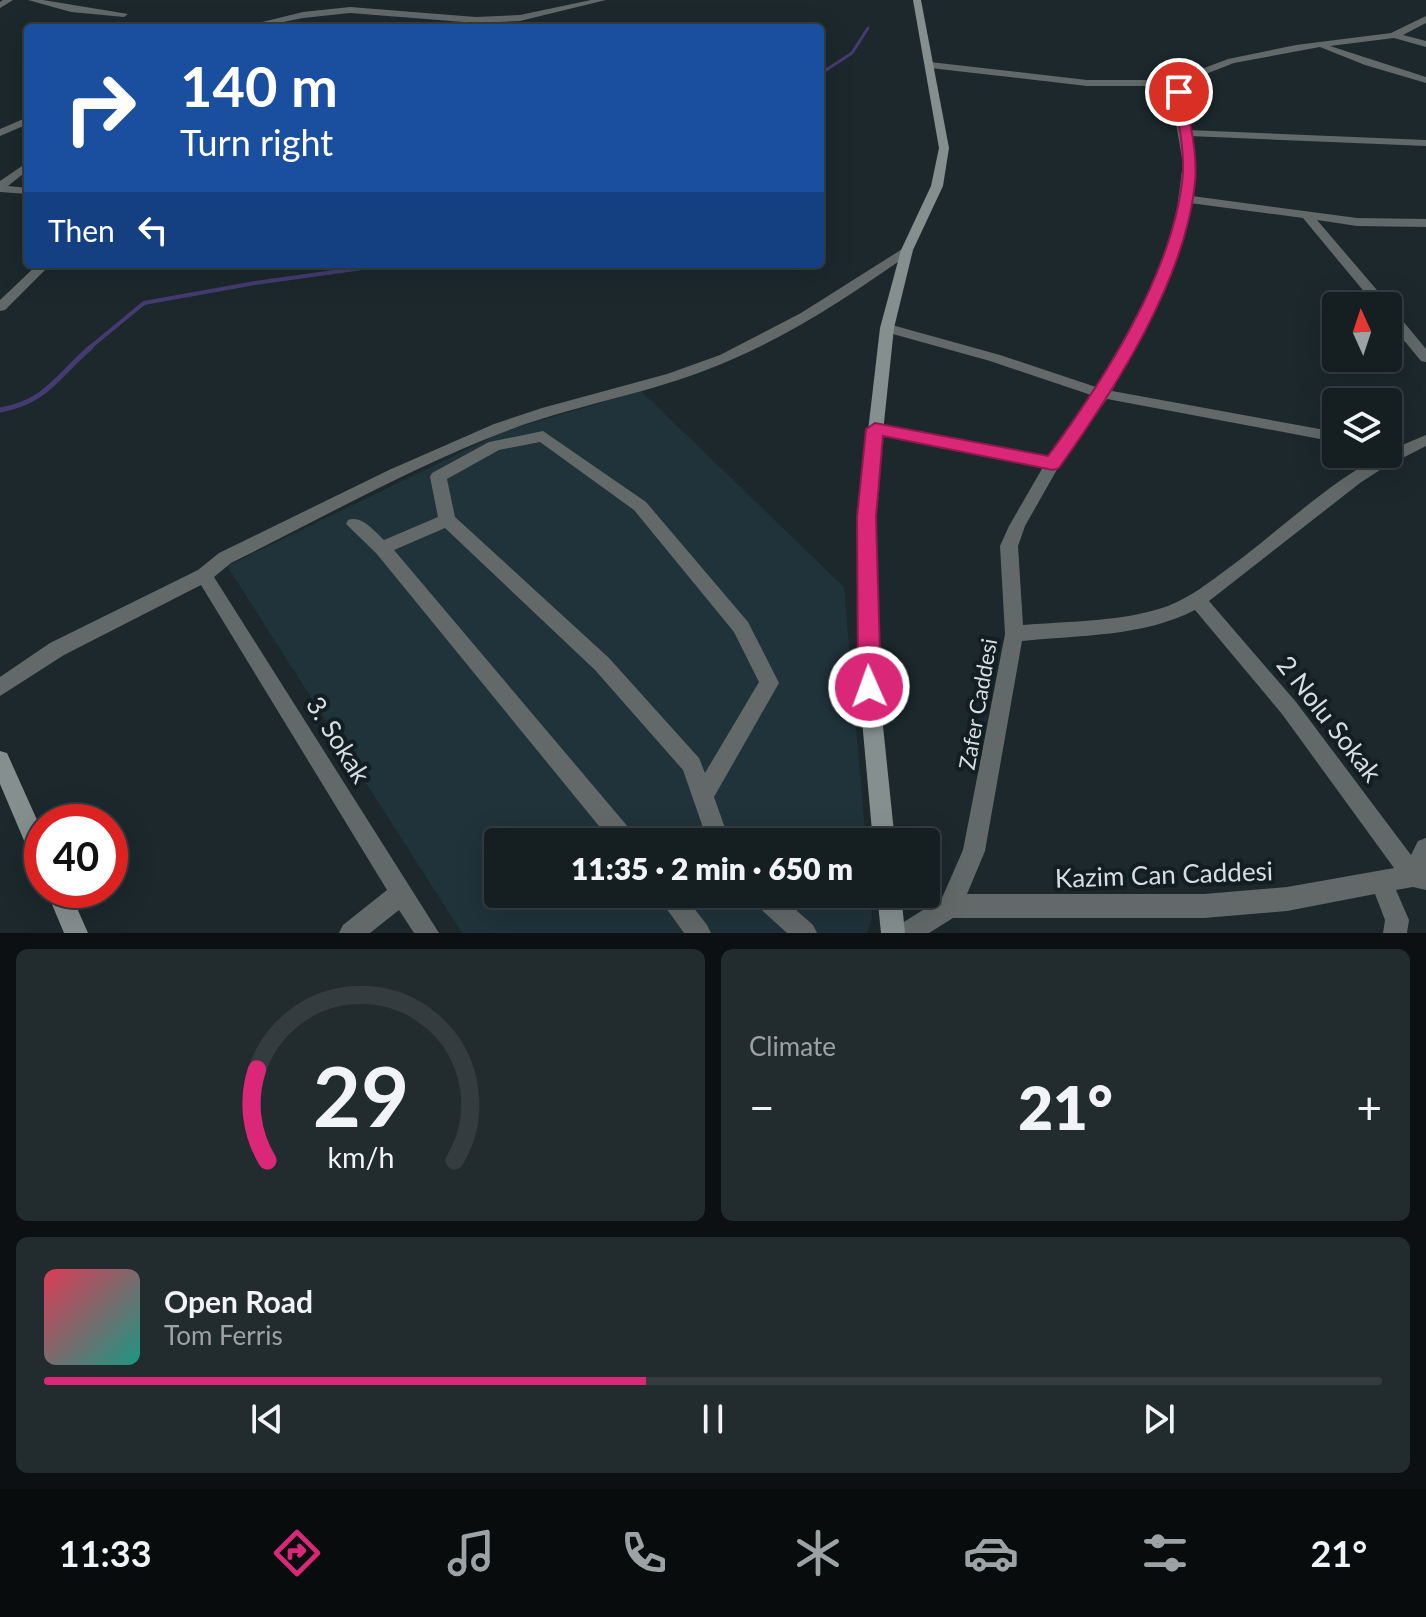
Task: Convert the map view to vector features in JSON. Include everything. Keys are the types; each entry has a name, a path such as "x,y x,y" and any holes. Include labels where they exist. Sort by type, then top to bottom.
{"street":[{"path":"0,5 9,0"},
{"path":"32,0 71,9 124,14"},
{"path":"263,24 338,10 476,20 520,18 602,0"},
{"path":"883,828 869,687 866,517 887,328 907,250 937,186 944,148 917,0"},
{"path":"419,24 431,17"},
{"path":"930,65 1087,83 1181,83 1212,68 1319,44 1394,35 1426,19"},
{"path":"1394,35 1426,44"},
{"path":"1319,44 1426,80"},
{"name":"Zafer Caddesi","path":"950,906 974,851 1014,634 1009,546 1053,463 1103,394 1164,273 1186,199 1189,164 1183,133 1181,83"},
{"path":"0,133 24,122"},
{"path":"1183,133 1426,143"},
{"path":"0,188 24,168"},
{"path":"0,188 24,191"},
{"path":"1186,199 1308,217 1426,223"},
{"path":"1308,217 1371,292"},
{"path":"0,688 57,649 204,575 225,558 500,427 672,377 734,354 852,288 907,250"},
{"path":"0,307 41,268"},
{"path":"887,328 995,358 1103,394 1322,434"},
{"path":"1402,329 1426,358"},
{"path":"875,429 1053,463"},
{"path":"703,796 769,683 741,627 640,506 543,436 495,446 438,477 447,520 602,664 692,765 714,828"},
{"path":"1402,446 1426,440"},
{"path":"1014,634 1144,618 1173,611 1197,600 1370,468"},
{"path":"382,548 447,520"},
{"path":"354,524 382,548 614,828"},
{"name":"3. Sokak","path":"204,575 400,895 427,933"},
{"name":"2 Nolu Sokak","path":"1197,600 1289,708 1420,877"},
{"path":"0,760 24,815"},
{"path":"1420,877 1426,849"},
{"name":"Kazim Can Caddesi","path":"950,906 1204,906 1287,899 1381,881 1420,877"},
{"path":"1381,881 1397,920 1395,933"},
{"path":"351,933 400,895"},
{"path":"907,933 950,906"},
{"path":"65,908 76,933"},
{"path":"679,908 699,933"},
{"path":"777,908 805,933"},
{"path":"890,908 893,933"}],"shaded area":[{"path":"641,391 844,587 865,828 484,828 484,908 871,908 872,918 867,933 462,933 227,566 505,431"}],"waterway":[{"path":"824,71 852,53 868,28"},
{"path":"88,349 144,303 362,268"},
{"path":"0,410 41,394 91,347"}],"route":[{"path":"869,687 866,517 875,429 1053,463 1103,394 1164,273 1181,223 1189,164 1179,92"}]}
